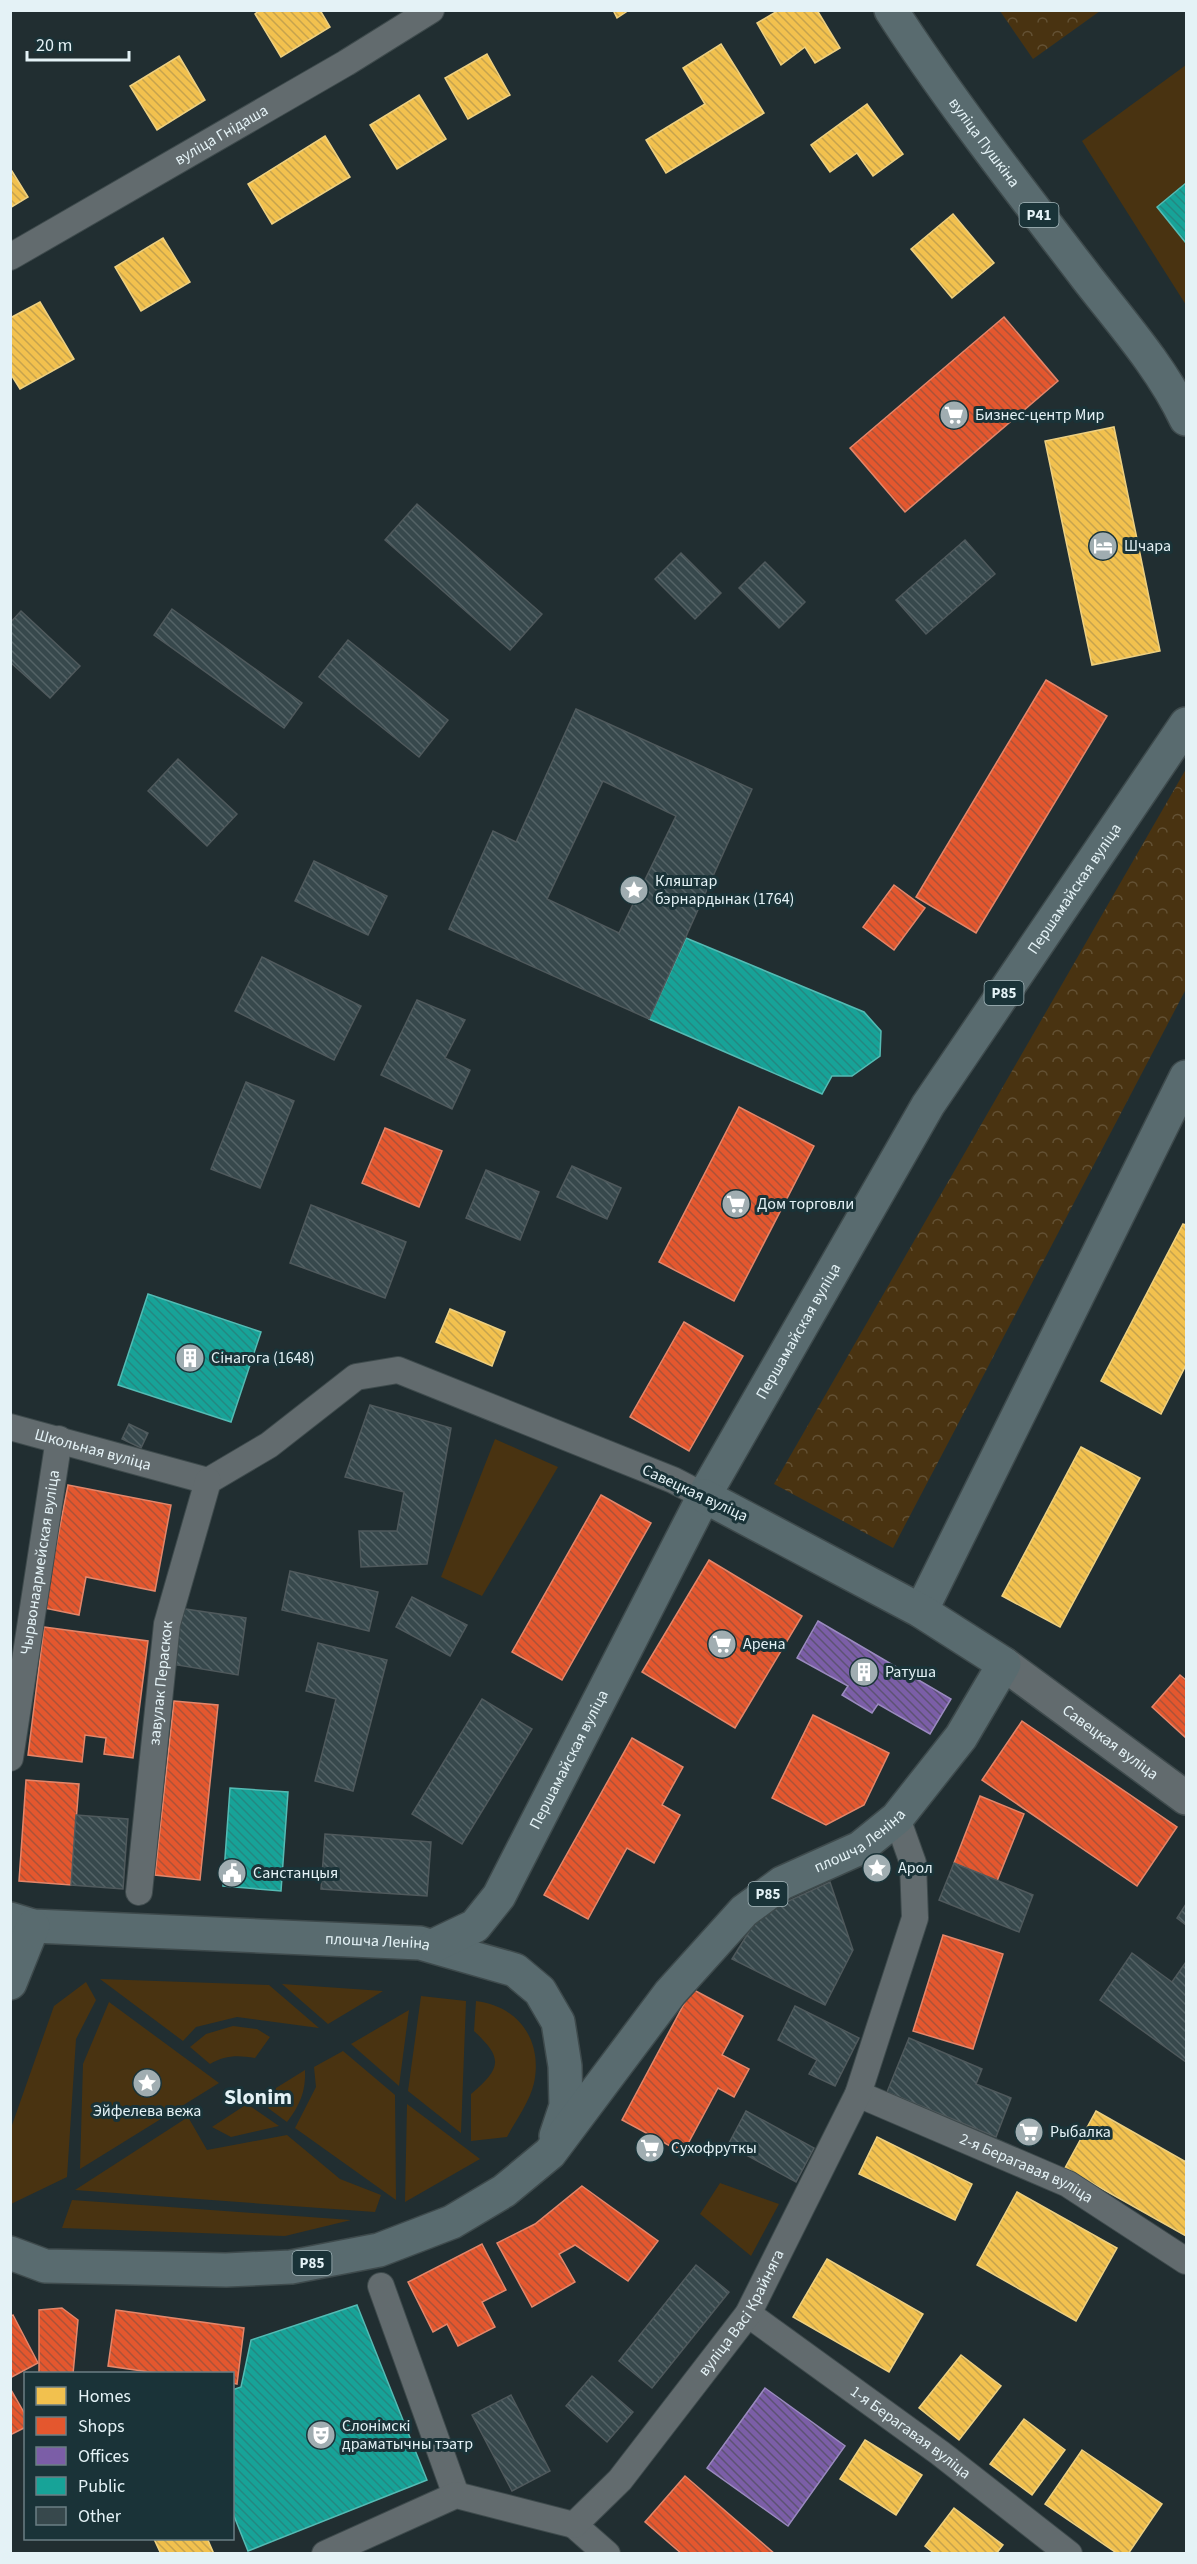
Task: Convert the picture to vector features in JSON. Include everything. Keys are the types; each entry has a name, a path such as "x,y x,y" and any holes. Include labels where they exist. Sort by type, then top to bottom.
{"main road":[{"name":"вуліца Пушкіна","path":"891,10 931,72 1139,345 1186,419"},
{"name":"Першамайская вуліца","path":"435,1946 475,1926 499,1896 704,1496 928,1105 1186,724"},
{"path":"921,1611 1186,1077"},
{"name":"Савецкая вуліца","path":"704,1496 921,1611 1005,1664 1186,1798"},
{"name":"плошча Леніна","path":"10,2271 45,2266 226,2270 291,2267 379,2250 452,2222 504,2191 550,2153 670,1993 744,1911 782,1883 860,1848 897,1818 962,1737 1005,1664"},
{"name":"плошча Леніна","path":"22,1922 435,1946 515,1970 540,1991 558,2022 565,2066 566,2106 550,2153"},
{"name":"Р85","path":"10,1983 22,1922"},
{"name":"плошча Леніна","path":"10,2253 45,2266"}],"street":[{"name":"вуліца Гнідаша","path":"10,257 346,63 431,10"},
{"name":"Савецкая вуліца","path":"208,1481 270,1445 356,1377 398,1370 673,1480 704,1496"},
{"name":"Школьная вуліца","path":"10,1427 208,1481"},
{"name":"Чырвонаармейская вуліца","path":"10,1758 59,1439"},
{"name":"завулак Пераскок","path":"140,1892 167,1624 208,1481"},
{"name":"вуліца Васі Крайняга","path":"574,2525 620,2480 748,2314 858,2094 915,1918 913,1863 897,1818"},
{"name":"2-я Берагавая вуліца","path":"858,2094 1068,2184 1186,2261"},
{"path":"381,2286 456,2495"},
{"name":"1-я Берагавая вуліца","path":"748,2314 940,2453 1069,2553"},
{"path":"325,2553 456,2495 574,2525 607,2553"}],"green space":[{"path":"1000,11 1100,11 1033,59"},
{"path":"1186,65 1186,305 1082,141"},
{"path":"1186,769 1186,989 893,1548 774,1484"},
{"path":"495,1439 558,1467 482,1596 441,1577"},
{"path":"100,1979 269,1985 319,2028 237,2017 196,2027 183,2041"},
{"path":"86,1982 96,2000 76,2039 67,2177 11,2204 11,2128 54,2006"},
{"path":"282,1984 383,1991 328,2024"},
{"path":"421,1996 466,2001 461,2133 408,2091"},
{"path":"476,2001 491,2004 515,2018 531,2039 536,2067 529,2097 507,2137 471,2141 471,2094 488,2077 495,2063 490,2049 474,2031"},
{"path":"109,2002 219,2083 80,2169 83,2064"},
{"path":"409,2010 399,2086 351,2044"},
{"path":"233,2026 257,2029 270,2037 255,2058 232,2056 210,2064 190,2047 206,2034"},
{"path":"343,2051 395,2095 396,2200 295,2128 316,2087 314,2067"},
{"path":"305,2070 301,2098 287,2122 268,2108 275,2098 276,2088"},
{"path":"247,2104 279,2126 231,2137 212,2127"},
{"path":"407,2104 480,2159 405,2202"},
{"path":"188,2117 207,2150 287,2135 340,2179 381,2195 375,2212 75,2190"},
{"path":"720,2183 779,2204 751,2256 700,2214"},
{"path":"72,2200 351,2220 285,2236 62,2228"}],"building: Homes":[{"path":"260,10 320,10 330,27 281,57 255,14"},
{"path":"613,10 629,10 617,18"},
{"path":"779,10 817,10 840,48 815,63 805,47 781,65 757,23"},
{"path":"721,44 764,113 666,173 646,140 705,104 683,68"},
{"path":"487,54 510,95 468,119 445,78"},
{"path":"179,56 205,100 157,130 130,86"},
{"path":"419,95 446,139 397,169 370,125"},
{"path":"867,104 903,154 873,176 857,153 830,172 811,145"},
{"path":"325,136 350,177 272,224 248,184"},
{"path":"10,168 28,197 10,208"},
{"path":"953,214 994,263 952,298 911,249"},
{"path":"163,238 190,282 141,311 115,267"},
{"path":"40,302 74,359 20,389 10,373 10,318"},
{"name":"Шчара","path":"1114,427 1160,651 1092,665 1045,441"},
{"path":"1183,1224 1186,1225 1186,1365 1161,1414 1101,1381"},
{"path":"450,1309 505,1332 492,1366 436,1342"},
{"path":"1081,1447 1140,1478 1060,1627 1002,1596"},
{"path":"1096,2111 1186,2162 1186,2236 1065,2168"},
{"path":"877,2137 972,2184 955,2220 859,2174"},
{"path":"1017,2192 1117,2248 1076,2321 977,2265"},
{"path":"827,2259 923,2314 889,2372 793,2317"},
{"path":"961,2355 1001,2386 959,2440 919,2408"},
{"path":"1024,2419 1065,2450 1032,2495 990,2464"},
{"path":"865,2440 922,2475 896,2515 840,2479"},
{"path":"1082,2450 1162,2504 1128,2554 1118,2554 1045,2504"},
{"path":"954,2508 1003,2545 996,2554 935,2554 925,2546"},
{"path":"154,2540 208,2540 214,2554 161,2554"}],"building: Shops":[{"name":"Бизнес-центр Мир","path":"1004,317 1058,381 905,512 850,448"},
{"path":"1046,680 1107,716 976,933 916,897"},
{"path":"894,885 925,908 894,950 863,927"},
{"name":"Дом торговли","path":"739,1107 814,1146 734,1301 659,1262"},
{"path":"385,1128 442,1151 419,1207 362,1183"},
{"path":"684,1322 743,1356 689,1451 630,1417"},
{"path":"68,1485 171,1505 155,1591 86,1577 79,1615 44,1608"},
{"path":"601,1495 651,1523 562,1680 512,1652"},
{"name":"Арена","path":"709,1560 802,1616 735,1728 642,1672"},
{"path":"44,1627 148,1641 133,1758 104,1754 106,1738 85,1735 82,1762 28,1755"},
{"path":"1180,1675 1186,1680 1186,1738 1152,1707"},
{"path":"174,1701 218,1705 200,1880 155,1875"},
{"path":"813,1715 889,1753 864,1805 826,1825 772,1798"},
{"path":"1022,1721 1177,1827 1137,1886 982,1780"},
{"path":"632,1738 683,1767 662,1805 680,1815 654,1863 627,1848 588,1919 544,1895"},
{"path":"26,1780 79,1784 71,1885 19,1881"},
{"path":"980,1796 1024,1814 997,1881 954,1863"},
{"path":"943,1935 1003,1954 973,2049 913,2031"},
{"path":"692,1989 743,2016 722,2055 749,2069 734,2097 718,2088 683,2153 622,2120"},
{"path":"582,2186 658,2241 628,2281 575,2245 559,2254 575,2282 532,2307 497,2243 535,2224"},
{"path":"482,2244 506,2290 482,2302 495,2327 458,2346 447,2324 433,2332 408,2282"},
{"path":"62,2308 78,2320 73,2372 39,2372 39,2310"},
{"path":"116,2310 244,2328 237,2384 234,2383 234,2372 149,2372 108,2366"},
{"path":"13,2315 38,2363 10,2378 10,2317"},
{"path":"10,2388 24,2412 24,2428 10,2435"},
{"path":"685,2476 775,2554 682,2554 645,2522"}],"building: Offices":[{"name":"Ратуша","path":"818,1621 951,1699 930,1734 878,1704 872,1713 842,1695 848,1686 797,1658"},
{"path":"765,2388 845,2446 788,2526 707,2468"}],"building: Public":[{"path":"1186,183 1186,243 1157,207"},
{"path":"686,938 864,1012 881,1031 880,1056 852,1076 832,1076 822,1094 649,1019"},
{"name":"Сінагога (1648)","path":"148,1294 261,1332 231,1422 118,1385"},
{"path":"230,1788 288,1792 281,1891 223,1886"},
{"name":"Слонімскі драматычны тэатр","path":"357,2305 427,2480 248,2551 234,2516 234,2389 241,2387 251,2340"}],"building: Other":[{"path":"417,504 542,614 510,650 385,540"},
{"path":"965,540 995,574 926,634 896,600"},
{"path":"681,553 721,593 695,619 655,579"},
{"path":"765,562 805,602 779,628 739,588"},
{"path":"172,609 302,703 284,728 154,635"},
{"path":"21,611 80,666 50,698 10,662 10,623"},
{"path":"348,640 448,720 419,757 319,677"},
{"path":"576,709 752,789 649,1019 449,929 493,831 516,842","holes":["603,781 676,816 619,933 547,899"]},
{"path":"178,759 237,814 207,846 148,791"},
{"path":"314,861 387,896 368,935 295,901"},
{"path":"262,957 361,1006 334,1060 235,1011"},
{"path":"417,1000 465,1020 445,1058 470,1070 452,1109 381,1075"},
{"path":"246,1082 294,1101 260,1188 211,1169"},
{"path":"572,1166 621,1188 607,1219 557,1197"},
{"path":"486,1170 539,1192 520,1240 466,1218"},
{"path":"311,1205 406,1242 385,1298 290,1263"},
{"path":"370,1405 451,1428 427,1564 361,1567 359,1531 397,1531 404,1492 345,1477"},
{"path":"129,1424 148,1433 141,1448 122,1439"},
{"path":"290,1571 378,1592 369,1631 282,1610"},
{"path":"412,1597 467,1625 450,1656 396,1627"},
{"path":"179,1608 246,1618 238,1675 171,1664"},
{"path":"318,1643 387,1660 353,1791 315,1781 336,1699 306,1691"},
{"path":"482,1699 532,1729 462,1844 412,1814"},
{"path":"76,1815 128,1819 123,1889 71,1885"},
{"path":"325,1834 431,1842 427,1896 321,1889"},
{"path":"954,1863 1033,1895 1019,1932 939,1900"},
{"path":"830,1882 853,1950 825,2005 732,1959 760,1914"},
{"path":"1186,1904 1186,1925 1177,1918"},
{"path":"1132,1953 1172,1982 1186,1962 1186,2062 1100,2000"},
{"path":"795,2006 859,2038 835,2086 809,2074 817,2060 778,2040"},
{"path":"909,2038 982,2069 976,2084 1011,2098 996,2137 887,2092"},
{"path":"746,2111 814,2148 796,2182 728,2145"},
{"path":"696,2265 729,2292 652,2388 619,2361"},
{"path":"592,2376 633,2412 607,2442 566,2406"},
{"path":"511,2395 550,2471 512,2491 472,2415"}],"place":[{"name":"Бизнес-центр Мир","path":"954,415"},
{"name":"Шчара","path":"1103,546"},
{"name":"Кляштар бэрнардынак (1764)","path":"634,890"},
{"name":"Дом торговли","path":"736,1204"},
{"name":"Сінагога (1648)","path":"190,1358"},
{"name":"Арена","path":"722,1644"},
{"name":"Ратуша","path":"864,1672"},
{"name":"Арол","path":"877,1868"},
{"name":"Санстанцыя","path":"232,1873"},
{"name":"Эйфелева вежа","path":"147,2083"},
{"name":"Рыбалка","path":"1029,2132"},
{"name":"Сухофруткы","path":"650,2148"},
{"name":"Слонімскі драматычны тэатр","path":"321,2435"}],"district":[{"name":"Slonim","path":"258,2097"}]}
